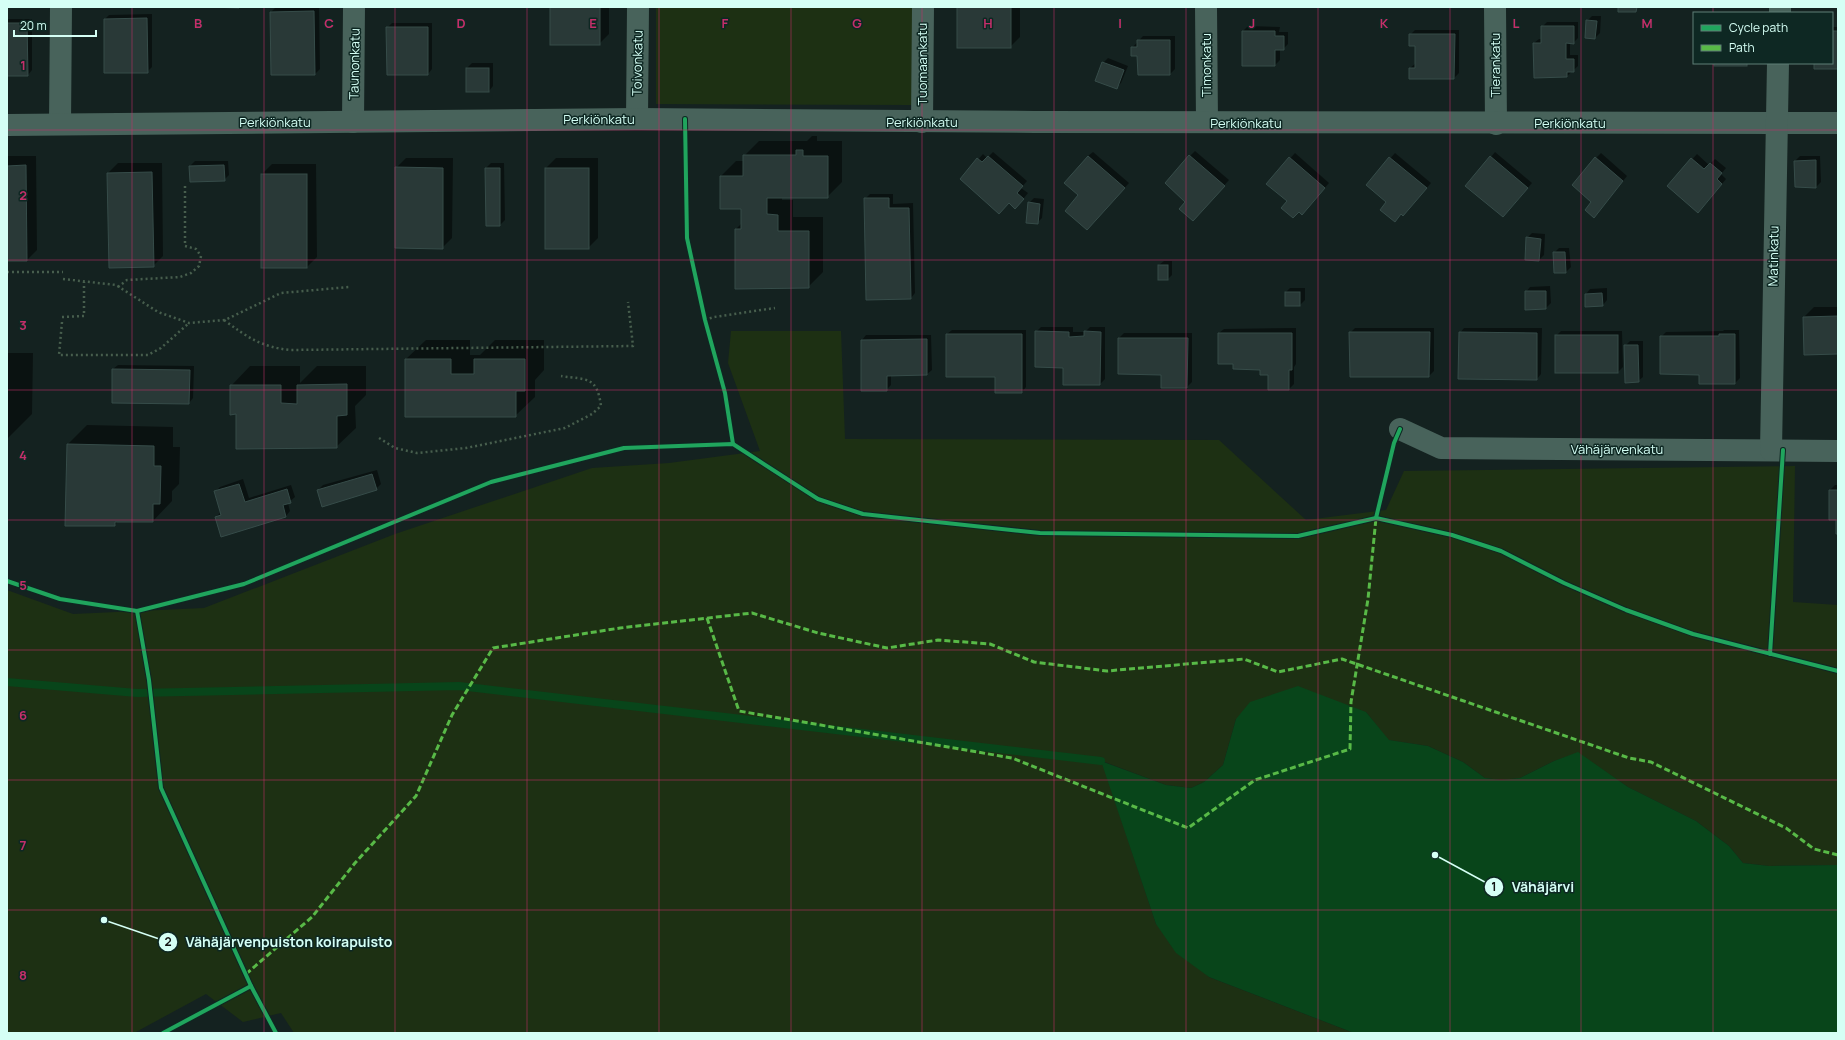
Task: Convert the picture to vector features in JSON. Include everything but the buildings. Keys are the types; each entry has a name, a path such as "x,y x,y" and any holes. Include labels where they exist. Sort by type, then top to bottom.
{"street":[{"path":"60,124 62,7"},
{"name":"Taunonkatu","path":"353,122 354,7"},
{"name":"Toivonkatu","path":"637,119 638,7"},
{"name":"Tuomaankatu","path":"922,122 923,7"},
{"name":"Timonkatu","path":"1206,7 1207,122"},
{"name":"Tierankatu","path":"1495,7 1496,124"},
{"name":"Matinkatu","path":"1771,450 1778,64"},
{"name":"Perkiönkatu","path":"7,125 637,119 922,122 1496,124 1838,123"},
{"name":"Vähäjärvenkatu","path":"1400,429 1441,448 1838,451"}],"path":[{"path":"118,287 128,280 180,276 191,273 199,266 201,256 196,249 185,246 185,185"},
{"path":"7,272 63,272"},
{"path":"63,280 116,285 158,312 189,323 224,320 281,293 349,287"},
{"path":"62,317 84,316 84,282"},
{"path":"224,320 246,336 271,348 290,350 633,346 628,302"},
{"path":"705,320 714,316 775,308"},
{"path":"703,313 707,328"},
{"path":"62,322 60,355 148,355 161,348 189,323"},
{"path":"379,438 395,448 416,453 466,448 565,428 592,414 601,406 599,391 589,380 561,376"}],"shaded area":[{"path":"656,7 913,7 913,105 656,104"},
{"path":"731,331 841,331 845,439 1219,440 1306,520 1386,510 1404,471 1795,466 1793,602 1838,605 1838,865 1769,866 1743,863 1729,846 1696,821 1628,787 1578,753 1554,761 1520,778 1501,780 1485,778 1463,762 1428,746 1388,740 1366,712 1236,719 1223,765 1204,782 1191,788 1166,785 1102,761 1156,924 1209,977 1354,1033 294,1033 281,1013 243,1022 206,994 134,1033 7,1033 7,590 73,614 204,608 395,534 592,468 669,463 760,451 728,363"},
{"path":"1298,686 1366,712 1389,740 1428,746 1463,762 1485,778 1501,780 1520,778 1554,761 1578,752 1628,787 1696,821 1729,846 1743,863 1769,866 1838,865 1838,1033 1354,1033 1209,977 1176,953 1156,924 1101,761 1166,785 1191,788 1204,782 1223,765 1236,719 1250,702"}],"waterway":[{"path":"7,682 137,693 459,686 1101,761"}],"marked path":[{"path":"707,618 739,711 1012,758 1188,828 1255,780 1350,749 1351,702 1368,599 1376,518"},
{"path":"246,974 312,917 355,863 416,796 452,715 493,648 620,628 752,613 818,633 887,648 938,640 990,644 1034,662 1107,671 1244,659 1278,672 1342,659 1629,758 1651,762 1786,828 1814,849 1838,855"}],"cycle path":[{"path":"685,119 687,238 705,320 725,393 733,444"},
{"path":"1376,518 1394,443 1400,429"},
{"path":"7,581 60,599 137,611 244,584 491,482 624,448 733,444 818,499 863,514 1040,533 1298,536 1376,518 1452,535 1501,551 1564,583 1626,610 1693,634 1838,671"},
{"path":"1770,654 1783,450"},
{"path":"137,611 149,680 161,788 251,986 276,1033"},
{"path":"163,1033 251,986"}],"place":[{"name":"Vähäjärvi","path":"1435,855"},
{"name":"Vähäjärvenpuiston koirapuisto","path":"104,920"}]}
